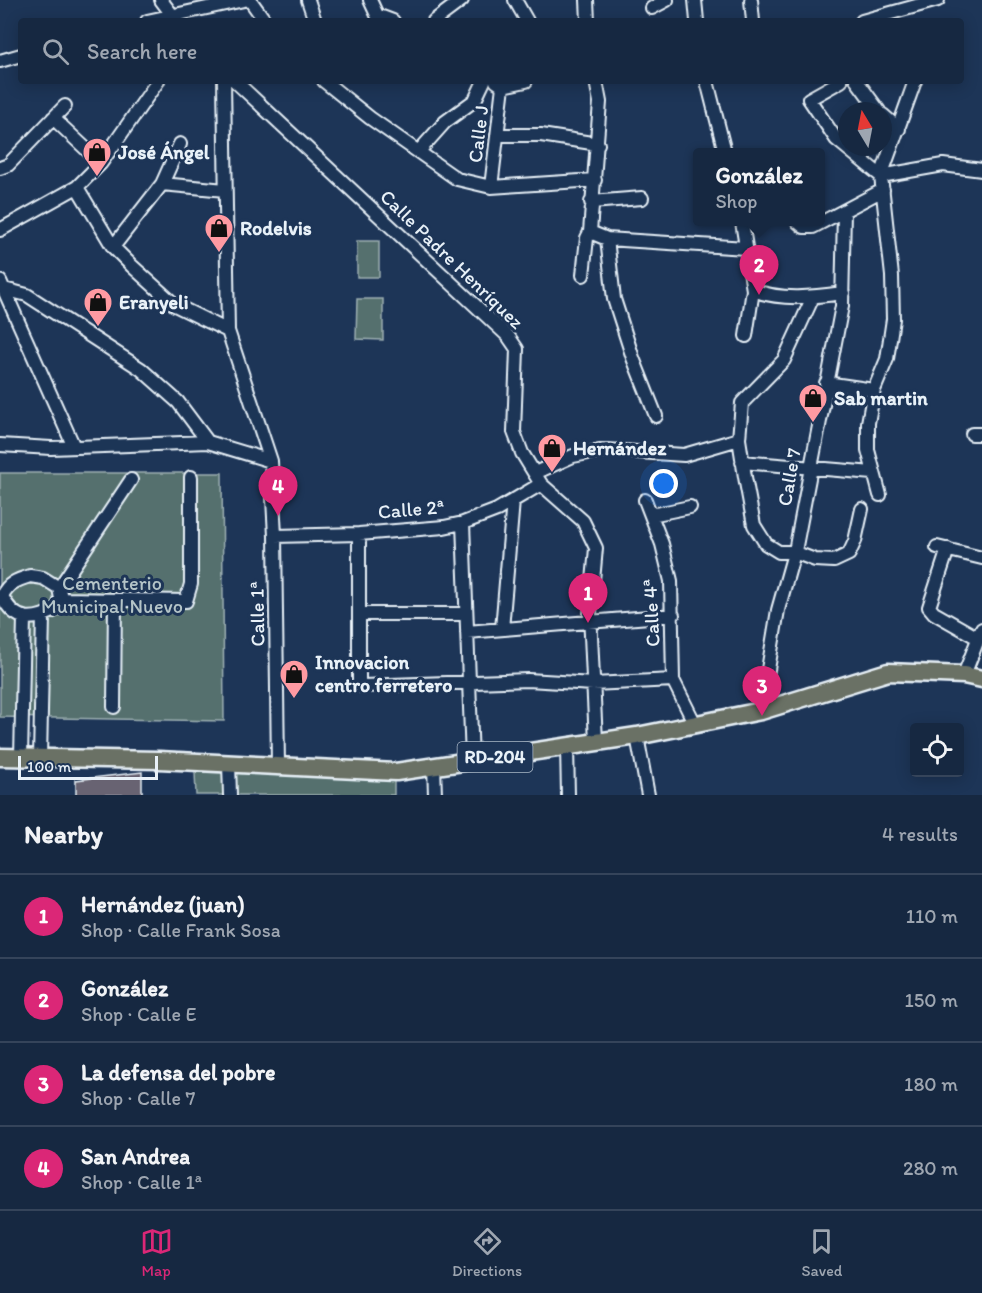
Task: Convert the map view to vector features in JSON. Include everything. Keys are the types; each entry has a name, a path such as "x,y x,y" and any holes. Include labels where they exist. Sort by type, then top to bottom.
{"main road":[{"name":"RD-204","path":"0,757 229,763 396,772 596,742 761,711 888,672 964,675 982,679"}],"street":[{"path":"161,0 175,18 209,4 244,0"},
{"path":"250,0 263,18"},
{"path":"308,0 314,18"},
{"path":"370,0 377,15 385,18"},
{"path":"438,18 462,0"},
{"path":"515,0 525,18"},
{"path":"587,0 588,18"},
{"path":"652,8 667,0"},
{"path":"695,0 697,18"},
{"path":"751,0 753,18"},
{"path":"894,17 918,3 938,0"},
{"path":"0,61 18,56"},
{"path":"0,230 77,187 101,163 156,84"},
{"name":"Calle 1ª","path":"224,84 228,331 271,461 275,536 278,766"},
{"name":"Calle Padre Henríquez","path":"238,84 508,336 517,349 514,432 522,453 538,479 584,521 592,536 596,560 590,621 596,742"},
{"path":"328,84 370,118 420,150 458,179 491,187 596,180"},
{"path":"420,150 444,122 475,100 483,84"},
{"name":"Calle J","path":"491,187 500,84"},
{"path":"583,275 587,238 590,232 591,202 596,180 600,102 597,84"},
{"path":"708,84 724,148"},
{"path":"836,84 809,99 836,139 881,176 943,165 982,170"},
{"path":"859,84 872,102"},
{"path":"880,495 868,450 868,423 874,390 887,358 893,319 892,276 881,176 914,84"},
{"path":"0,168 8,165 65,106"},
{"path":"53,118 101,163"},
{"path":"892,123 899,129"},
{"path":"497,135 542,135 598,144"},
{"path":"113,247 162,184 180,144"},
{"path":"162,184 225,190"},
{"path":"77,187 113,247 175,305 228,331"},
{"path":"825,221 883,190"},
{"path":"591,202 642,198"},
{"name":"Calle 7","path":"761,711 778,610 794,552 843,293 844,212"},
{"path":"743,226 753,290 746,336"},
{"path":"590,232 607,239 747,248"},
{"path":"607,239 614,300 633,358 656,416"},
{"path":"753,290 763,294 813,297 843,293"},
{"path":"75,447 3,293 27,295 141,369 178,402 208,442"},
{"path":"813,297 784,360 742,403 739,439 754,525 766,544 779,552 794,552 815,560 834,561 849,554 855,541 862,509"},
{"path":"826,383 874,390"},
{"name":"Calle 2ª","path":"275,536 359,534 463,523 513,501 538,479 573,456 607,450 684,455 739,439"},
{"path":"0,445 75,447 208,442 271,461"},
{"path":"742,462 873,473"},
{"path":"130,480 60,593 57,609 43,616 24,617 8,608 1,596 15,580 30,576 43,578 60,593 115,600 186,601 191,585 191,477"},
{"name":"Calle 4ª","path":"645,500 662,544 671,581 674,680 695,724"},
{"path":"502,629 513,501"},
{"path":"651,515 690,507"},
{"path":"463,523 471,684 472,760"},
{"path":"359,534 360,685 471,684 528,680 593,684 674,680"},
{"path":"964,675 980,633 934,613 929,607 942,548 982,558"},
{"path":"114,707 115,600"},
{"path":"359,614 466,614"},
{"path":"467,632 673,615"},
{"path":"40,758 43,616"},
{"path":"21,758 24,617"},
{"path":"637,735 648,795"},
{"path":"567,746 568,795"},
{"path":"229,763 230,795"},
{"path":"434,766 435,795"}],"green space":[{"path":"357,241 379,241 379,277 357,277"},
{"path":"357,299 383,299 383,340 356,339"},
{"name":"Cementerio Municipal Nuevo","path":"0,473 222,473 224,721 0,717"},
{"path":"195,772 394,778 394,795 196,795"}],"building":[{"path":"142,772 142,795 76,795 76,780"}],"place":[{"name":"José Ángel","path":"97,178"},
{"name":"Rodelvis","path":"219,254"},
{"name":"González","path":"759,295"},
{"name":"Eranyeli","path":"98,328"},
{"name":"Sab martin","path":"813,424"},
{"name":"Hernández","path":"552,474"},
{"name":"San Andrea","path":"278,516"},
{"name":"Hernández (juan)","path":"588,623"},
{"name":"Innovacion centro ferretero","path":"294,700"},
{"name":"La defensa del pobre","path":"762,716"}]}
